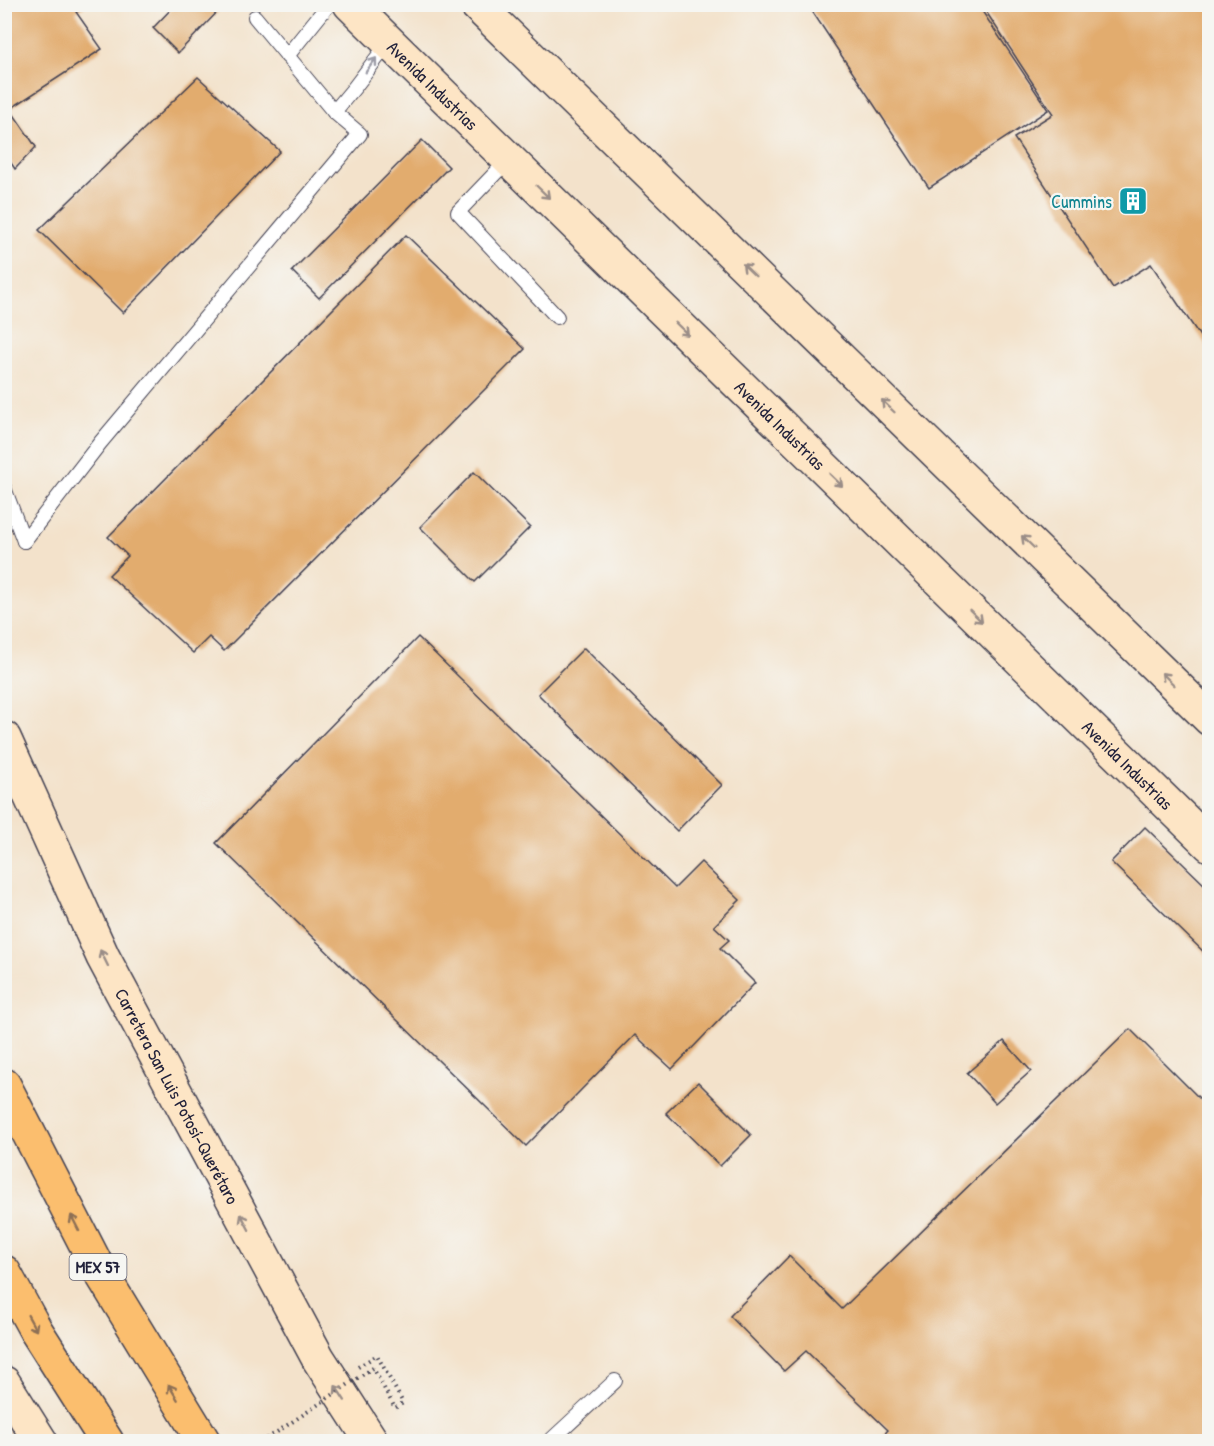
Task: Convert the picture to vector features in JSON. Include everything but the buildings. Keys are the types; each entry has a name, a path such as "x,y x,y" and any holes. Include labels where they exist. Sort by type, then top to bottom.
{"highway":[{"name":"MEX 57","path":"4,1085 98,1268 204,1442"},
{"path":"4,1272 35,1329 106,1442"}],"main road":[{"name":"Avenida Industrias","path":"351,4 1209,845"},
{"path":"476,4 1209,719"},
{"name":"Carretera San Luis Potosí-Querétaro","path":"4,738 103,957 318,1358 372,1442"},
{"path":"4,1383 41,1442"}],"lane":[{"path":"287,56 328,4"},
{"path":"4,488 24,541 100,443 360,134 334,112 255,17"},
{"path":"334,112 388,42"},
{"path":"509,159 458,212 557,317"},
{"path":"549,1442 615,1381"}],"path":[{"path":"262,1442 373,1368 395,1408 403,1402 377,1355"}],"place":[{"name":"Cummins","path":"1133,201"}]}
